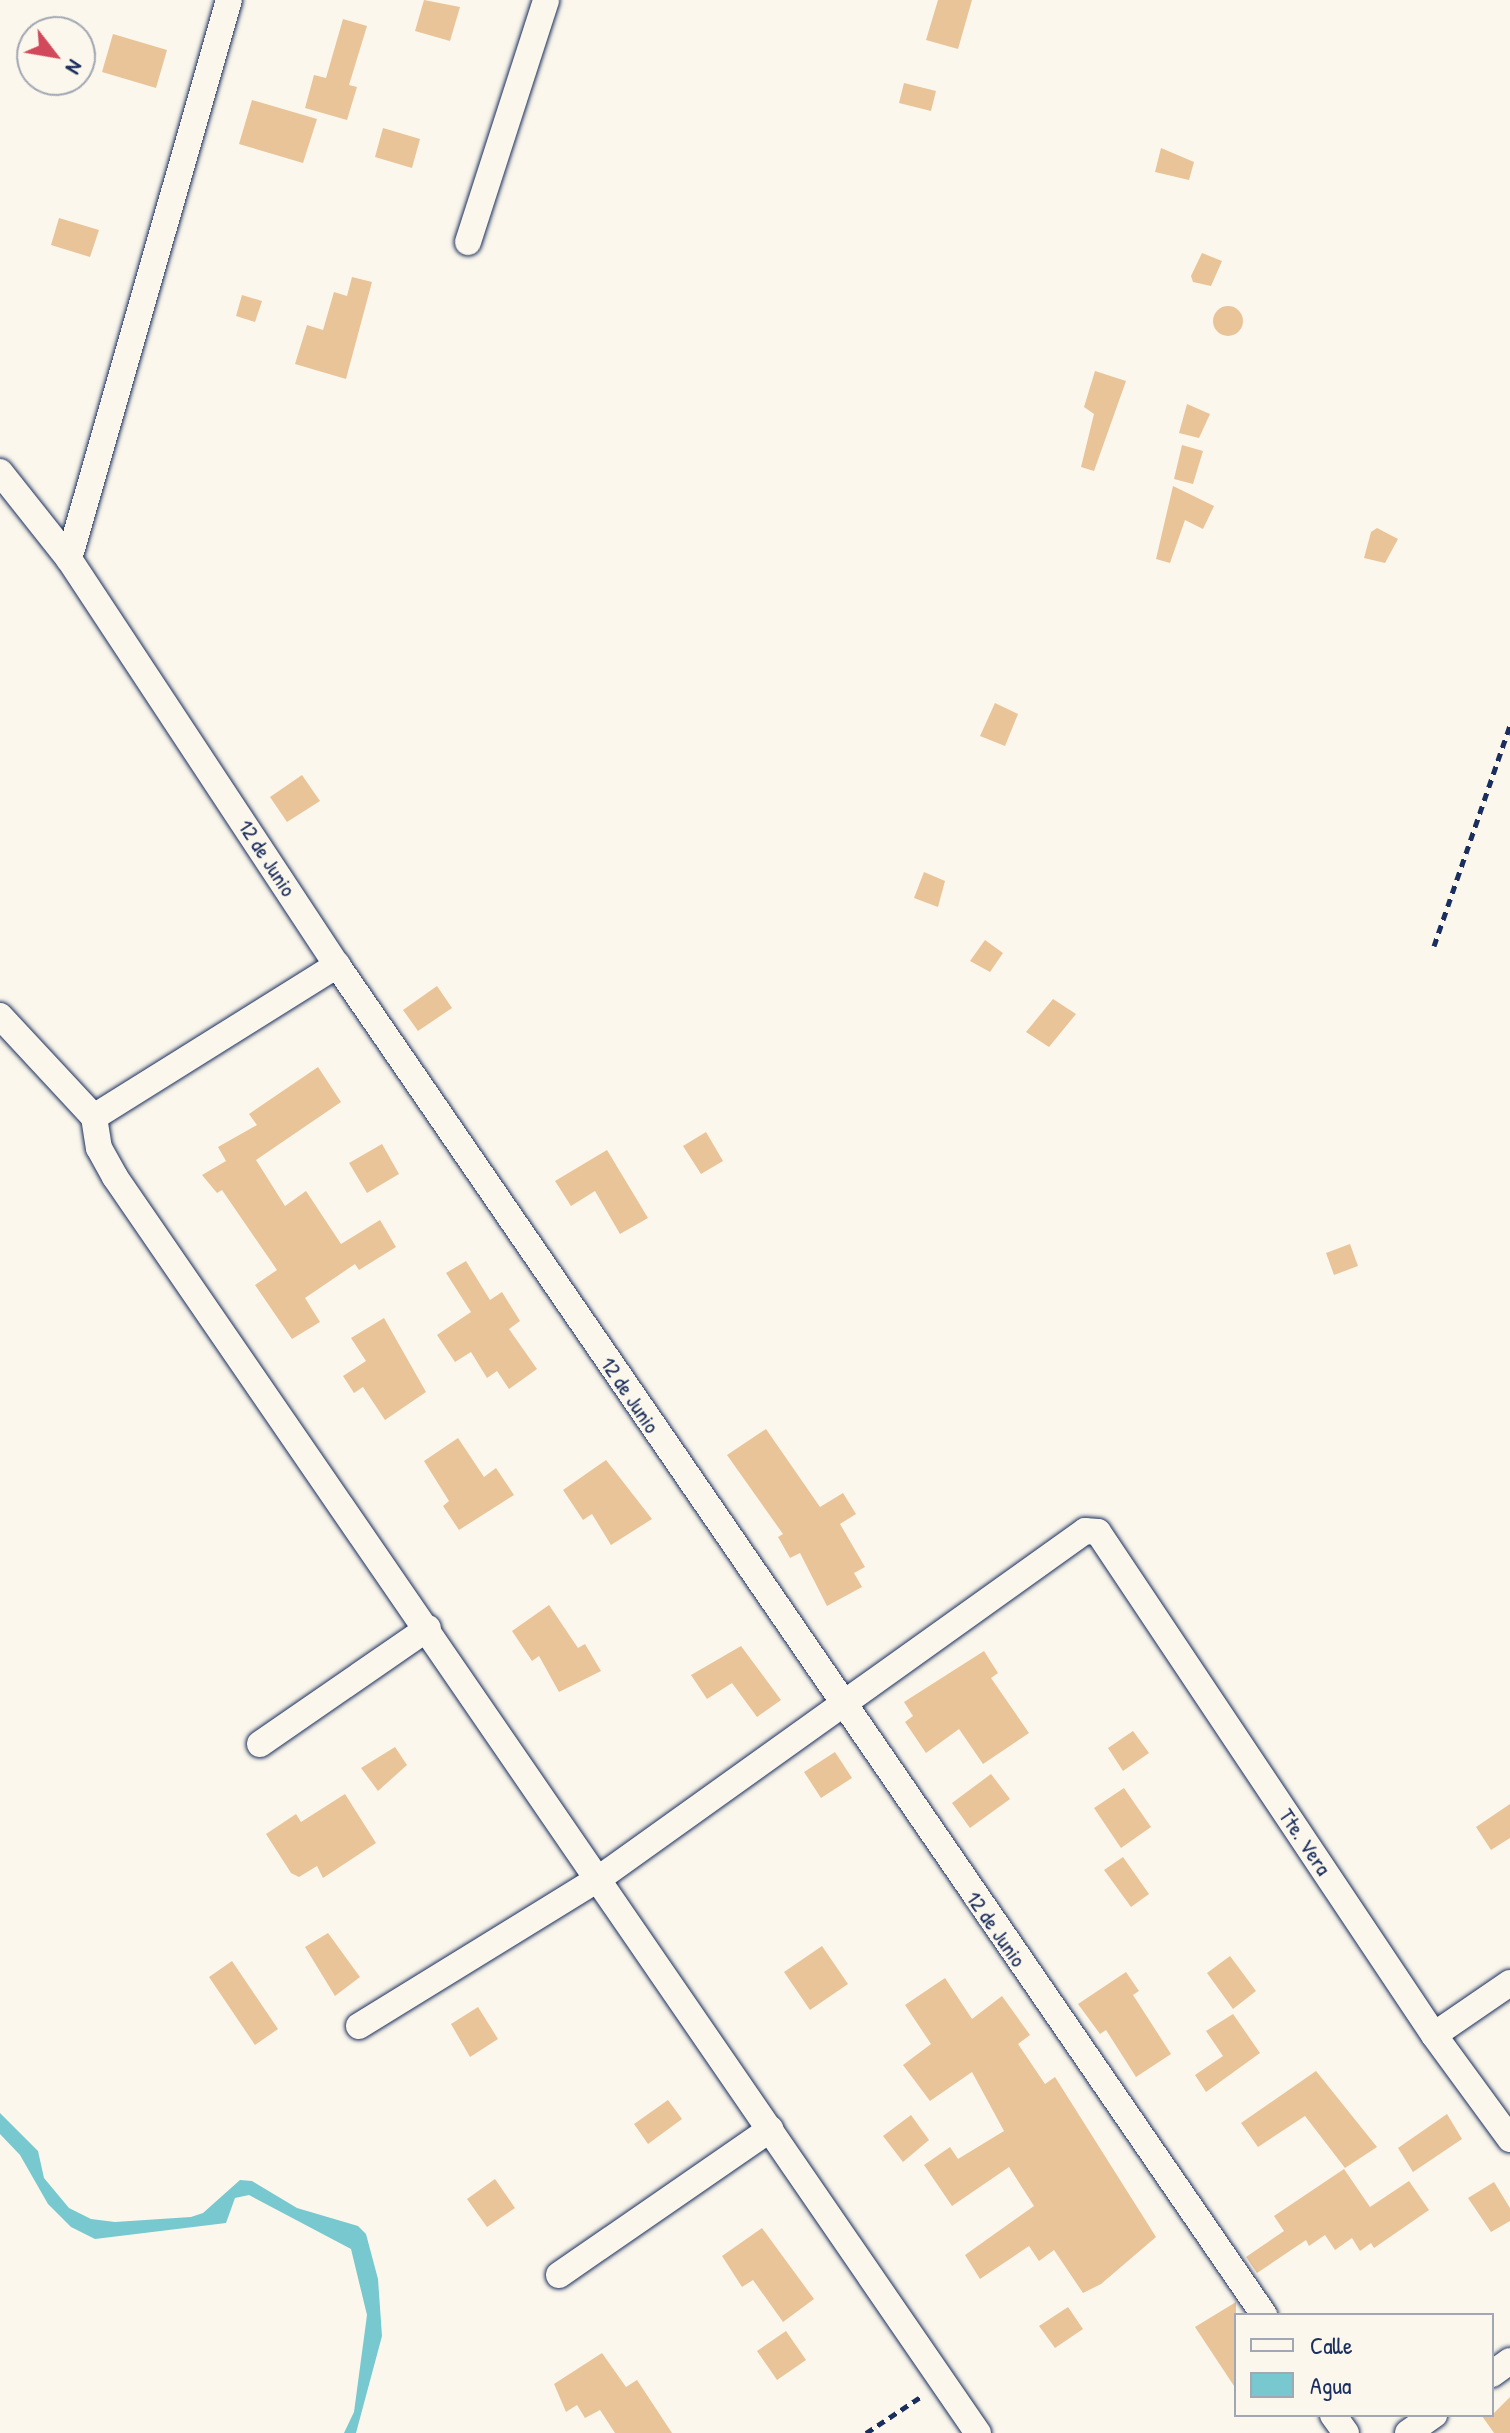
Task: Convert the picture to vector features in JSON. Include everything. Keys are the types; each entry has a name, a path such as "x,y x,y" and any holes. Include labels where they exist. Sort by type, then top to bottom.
{"street":[{"path":"69,559 229,0"},
{"path":"468,242 546,0"},
{"name":"12 de Junio","path":"0,472 69,559 337,965 842,1706 1263,2313"},
{"path":"94,1117 337,965"},
{"path":"0,1016 94,1117 99,1148 115,1177 601,1877 978,2433"},
{"name":"Tte. Vera","path":"842,1706 1085,1531 1098,1532 1434,2035 1510,2139"},
{"path":"260,1744 428,1628"},
{"path":"359,2026 601,1877 842,1706"},
{"path":"1434,2035 1510,1983"},
{"path":"559,2275 771,2129"},
{"path":"1408,2433 1431,2417"}],"path":[{"path":"1434,946 1510,725"},
{"path":"866,2433 943,2382"}],"water":[{"path":"0,2113 38,2151 44,2178 69,2208 91,2219 115,2222 191,2217 203,2213 240,2180 252,2181 297,2208 358,2226 366,2234 378,2279 382,2336 356,2433 344,2433 354,2412 367,2315 351,2249 249,2195 235,2198 226,2223 95,2239 71,2227 48,2204 20,2155 0,2134"}],"building":[{"path":"424,0 460,7 450,41 415,31"},
{"path":"938,0 972,0 958,49 926,40"},
{"path":"343,19 367,26 349,85 357,87 347,120 305,108 314,75 326,78"},
{"path":"113,34 167,50 156,88 102,72"},
{"path":"904,83 936,91 931,111 899,103"},
{"path":"252,100 317,119 303,163 239,144"},
{"path":"383,128 420,139 412,168 375,157"},
{"path":"1161,148 1194,162 1189,180 1155,172"},
{"path":"59,218 99,230 90,257 51,245"},
{"path":"1202,253 1222,261 1211,286 1193,282 1191,276"},
{"path":"352,277 372,282 346,379 295,364 307,325 323,330 334,292 347,296"},
{"path":"242,295 262,301 255,322 236,316"},
{"path":"1228,306 1238,311 1243,321 1238,331 1228,336 1218,331 1213,321 1218,311"},
{"path":"1095,371 1126,381 1094,471 1081,467 1094,414 1084,407"},
{"path":"1187,404 1210,414 1199,438 1179,433"},
{"path":"1182,445 1203,451 1193,484 1174,479"},
{"path":"1173,486 1214,506 1203,529 1185,520 1170,563 1156,559"},
{"path":"1377,528 1398,539 1385,563 1364,558 1371,532"},
{"path":"995,703 1018,714 1005,746 980,736"},
{"path":"302,775 320,801 287,822 270,797"},
{"path":"924,872 945,881 938,907 914,898"},
{"path":"985,940 1003,953 990,972 970,961"},
{"path":"437,986 452,1008 418,1031 403,1010"},
{"path":"1053,999 1076,1014 1049,1047 1026,1032"},
{"path":"318,1067 341,1102 256,1160 285,1206 306,1191 341,1244 380,1220 396,1247 359,1270 355,1264 305,1298 320,1322 292,1339 255,1285 277,1270 222,1190 217,1193 202,1175 226,1161 218,1147 257,1125 249,1114"},
{"path":"706,1132 723,1161 701,1174 683,1146"},
{"path":"382,1144 399,1174 367,1193 349,1163"},
{"path":"607,1150 648,1218 620,1234 595,1191 571,1206 555,1181"},
{"path":"1350,1244 1358,1266 1334,1275 1326,1253"},
{"path":"466,1261 490,1300 502,1292 520,1321 509,1329 537,1369 509,1389 497,1371 487,1378 471,1352 455,1362 437,1335 471,1312 446,1273"},
{"path":"384,1318 426,1392 385,1420 363,1387 354,1393 343,1376 366,1361 351,1338"},
{"path":"766,1429 820,1507 843,1493 856,1514 840,1524 865,1567 854,1573 862,1587 827,1606 800,1553 790,1558 778,1537 783,1534 727,1455"},
{"path":"458,1438 484,1477 496,1468 514,1495 459,1530 443,1506 449,1501 424,1461"},
{"path":"606,1460 652,1519 611,1545 592,1514 583,1520 563,1490"},
{"path":"549,1605 578,1648 585,1644 601,1671 559,1692 539,1656 532,1661 512,1631"},
{"path":"741,1646 781,1700 757,1717 732,1683 707,1699 691,1675"},
{"path":"984,1651 998,1673 991,1678 1029,1733 983,1764 959,1729 926,1753 905,1722 913,1716 904,1702"},
{"path":"1133,1731 1149,1753 1123,1771 1108,1748"},
{"path":"395,1747 407,1765 378,1791 361,1768"},
{"path":"835,1752 852,1778 821,1798 804,1772"},
{"path":"991,1774 1010,1799 970,1828 952,1803"},
{"path":"1124,1788 1151,1827 1121,1848 1094,1808"},
{"path":"345,1794 376,1843 323,1878 317,1866 299,1877 291,1873 266,1834 296,1814 301,1822"},
{"path":"1510,1804 1510,1838 1491,1850 1476,1827"},
{"path":"1123,1857 1149,1894 1131,1907 1104,1870"},
{"path":"328,1933 360,1977 335,1996 305,1947"},
{"path":"822,1946 848,1984 810,2010 784,1972"},
{"path":"1230,1956 1256,1991 1233,2009 1207,1973"},
{"path":"232,1961 278,2029 255,2045 209,1977"},
{"path":"1126,1972 1139,1991 1133,1995 1171,2054 1136,2077 1106,2030 1100,2034 1078,2004"},
{"path":"945,1978 972,2019 1002,1996 1030,2035 1018,2044 1045,2084 1055,2077 1156,2237 1101,2284 1083,2293 1054,2250 1039,2261 1029,2246 980,2279 965,2255 1034,2206 1009,2167 952,2206 924,2165 950,2147 958,2159 1004,2131 972,2072 930,2101 903,2065 931,2044 905,2005"},
{"path":"478,2007 498,2039 470,2057 451,2024"},
{"path":"1233,2014 1260,2053 1206,2092 1195,2075 1223,2056 1206,2031"},
{"path":"1316,2071 1377,2147 1345,2168 1305,2116 1258,2147 1241,2123"},
{"path":"668,2100 682,2119 648,2144 634,2124"},
{"path":"1447,2114 1462,2139 1413,2172 1398,2148"},
{"path":"911,2115 929,2140 903,2162 883,2136"},
{"path":"1344,2169 1370,2207 1409,2181 1429,2210 1374,2248 1371,2243 1360,2251 1352,2238 1335,2250 1325,2235 1309,2246 1306,2240 1257,2273 1246,2257 1284,2231 1274,2216"},
{"path":"495,2179 515,2208 487,2227 467,2199"},
{"path":"1494,2182 1510,2208 1510,2221 1491,2232 1468,2198"},
{"path":"762,2228 814,2299 783,2322 753,2280 742,2287 722,2256"},
{"path":"1236,2302 1234,2386 1195,2327"},
{"path":"1068,2307 1083,2329 1055,2348 1039,2326"},
{"path":"786,2331 806,2360 777,2380 757,2351"},
{"path":"602,2353 626,2387 637,2380 672,2433 615,2433 600,2410 585,2418 577,2405 566,2412 554,2384"},
{"path":"1510,2397 1510,2433 1494,2433 1483,2417 1494,2417 1494,2413"}]}
